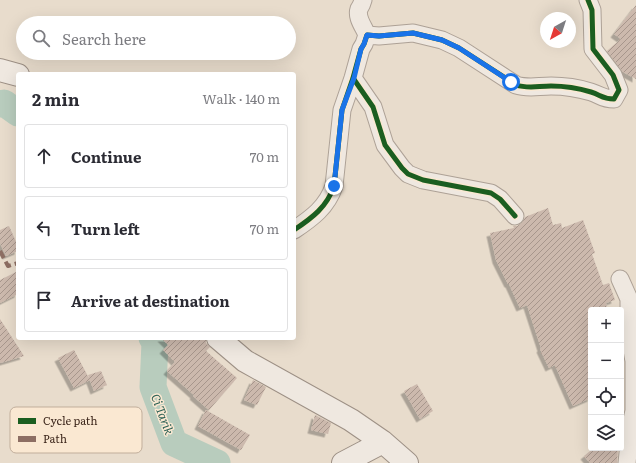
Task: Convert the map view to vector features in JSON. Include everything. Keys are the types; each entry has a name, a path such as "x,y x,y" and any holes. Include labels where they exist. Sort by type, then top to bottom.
{"street":[{"path":"296,229 312,218 319,211 331,194 334,186 342,110 354,78 361,49 367,35 359,18 359,9 363,0"},
{"path":"367,35 379,36 413,33 431,37 459,48 516,85 527,88 550,86 571,88 592,92 606,99 614,99 619,90 613,75 593,49 592,10 588,0"},
{"path":"0,70 16,74"},
{"path":"354,78 373,107 385,145 408,174 423,180 491,193 500,199 515,216"},
{"path":"342,110 354,106 362,107 378,123"},
{"path":"620,279 630,299 629,332 634,367 634,411 631,424 627,463"},
{"path":"220,340 245,361 351,420 383,442 407,463"},
{"path":"343,463 383,442"}],"building":[{"path":"636,5 636,79 623,72 607,51 621,39 614,34"},
{"path":"548,208 553,225 561,223 562,228 583,220 595,253 592,254 603,285 609,283 615,300 606,303 607,307 588,307 588,399 573,406 555,365 549,368 540,349 541,348 527,305 520,308 496,260 490,233 514,228 513,226 517,226 522,223 525,217"},
{"path":"9,226 16,242 16,252 6,256 0,243 0,230"},
{"path":"16,272 16,295 0,303 0,280"},
{"path":"0,319 24,356 0,363"},
{"path":"163,340 206,340 206,343 210,347 206,351 237,378 209,410 167,371 175,362 163,350 168,345"},
{"path":"74,350 90,380 74,388 58,358"},
{"path":"101,371 107,385 94,391 88,375"},
{"path":"253,380 266,387 257,405 244,400"},
{"path":"417,384 433,411 420,419 404,391"},
{"path":"206,410 250,435 241,450 198,426"},
{"path":"315,415 331,423 328,434 311,430"},
{"path":"590,451 618,451 617,463 590,463 584,456"}],"waterway":[{"name":"Ci Tarik","path":"0,104 4,103 16,112"},
{"name":"Ci Tarik","path":"154,340 155,342 153,387 174,443 217,463"}],"marked path":[{"path":"0,251 8,266 16,264"}],"cycle path":[{"path":"296,229 307,221 323,206 334,186 342,110 361,49 367,35 379,36 413,33 442,40 459,48 516,85 529,87 561,86 581,89 614,99 619,90 613,75 593,49 592,10 588,0"},
{"path":"353,78 373,107 385,145 408,174 423,180 491,193 500,199 515,216"}],"route":[{"path":"334,186 342,110 354,78 361,49 367,35 379,36 413,33 442,40 459,48 511,82"}]}
